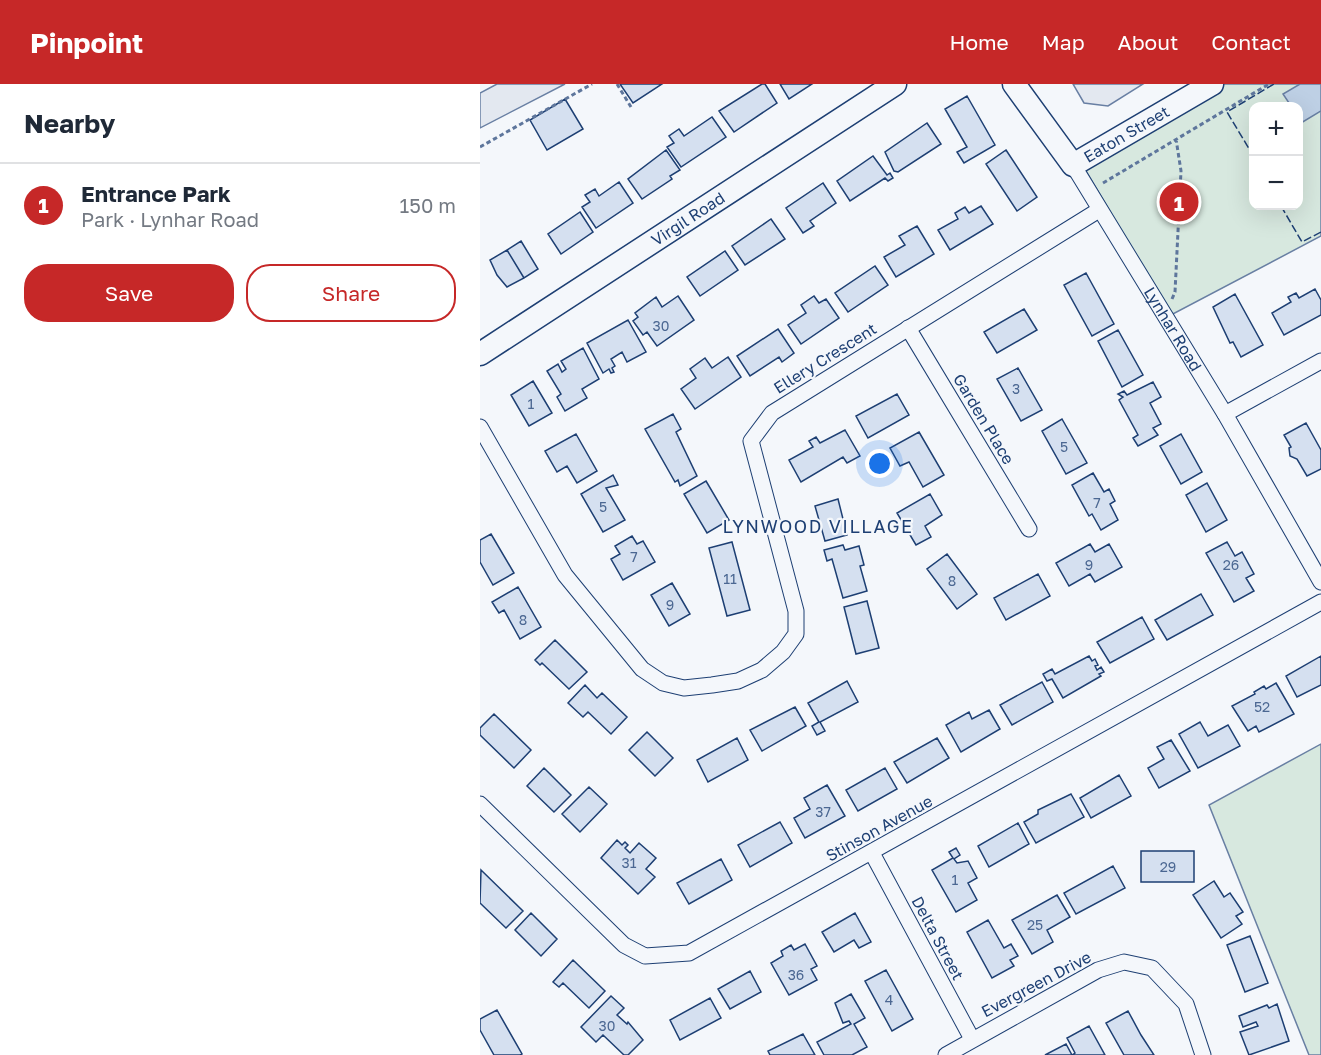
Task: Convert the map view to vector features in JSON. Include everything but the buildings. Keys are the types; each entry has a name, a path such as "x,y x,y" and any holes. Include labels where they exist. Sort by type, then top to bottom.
{"street":[{"name":"Virgil Road","path":"480,354 895,84"},
{"name":"Lynhar Road","path":"1014,84 1073,165 1225,414 1321,582"},
{"name":"Eaton Street","path":"1073,165 1212,84"},
{"name":"Ellery Crescent","path":"480,427 565,575 642,669 663,682 684,688 738,681 762,670 783,652 796,634 796,610 751,441 772,413 1099,210"},
{"name":"Garden Place","path":"908,328 1029,529"},
{"path":"1225,414 1321,361"},
{"name":"Stinson Avenue","path":"481,806 624,945 645,956 689,953 1321,602"},
{"name":"Delta Street","path":"872,853 972,1039"},
{"name":"Evergreen Drive","path":"946,1055 1098,970 1124,962 1152,968 1186,1004 1203,1055"}],"path":[{"path":"480,147 591,84"},
{"path":"617,84 631,107"},
{"path":"1088,191 1269,84"},
{"path":"1162,312 1175,291 1181,171 1176,139"}],"shaded area":[{"path":"497,84 565,84 480,128 480,93"},
{"path":"1073,84 1143,84 1108,106 1084,103"},
{"path":"1196,84 1321,84 1321,236 1171,315 1076,154"},
{"path":"1321,744 1321,1055 1309,1055 1209,805"}],"water":[{"path":"1300,84 1321,84 1321,111 1303,122 1303,102 1288,102 1283,94"}],"fence":[{"path":"1253,156 1227,112 1274,84"},
{"path":"1283,210 1302,242 1321,232"}],"place":[{"name":"Entrance Park","path":"1179,202"}],"district":[{"name":"LYNWOOD VILLAGE","path":"818,527"}]}
